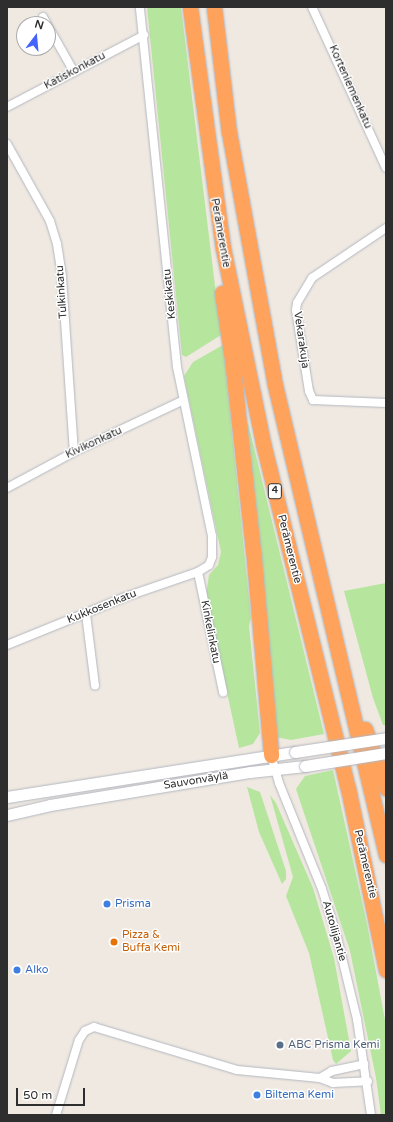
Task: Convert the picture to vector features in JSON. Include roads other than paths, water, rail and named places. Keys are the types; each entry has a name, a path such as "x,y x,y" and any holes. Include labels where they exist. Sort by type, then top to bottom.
{"highway":[{"name":"Perämerentie","path":"190,7 222,248 264,447 346,781 386,970"},
{"name":"Perämerentie","path":"214,7 229,132 274,377 316,567 352,706 386,854"},
{"path":"222,248 220,280 232,360 252,544 273,762"},
{"path":"352,706 369,736 386,788"}],"main road":[{"name":"Sauvonväylä","path":"7,815 50,805 273,762 296,752 386,738"},
{"name":"Sauvonväylä","path":"7,797 273,762 304,766 386,753"}],"street":[{"name":"Keskikatu","path":"140,7 182,401 214,550 209,565 198,572"},
{"name":"Korteniemenkatu","path":"312,7 386,168"},
{"name":"Katiskonkatu","path":"7,107 144,35"},
{"path":"56,40 74,72"},
{"name":"Tulkinkatu","path":"7,144 50,221 57,244 62,277 74,452"},
{"name":"Vekarakuja","path":"386,228 312,278 299,300 296,310 309,391 313,400 386,403"},
{"name":"Kivikonkatu","path":"7,488 74,452 182,401"},
{"name":"Kukkosenkatu","path":"7,645 86,614 124,597 198,572"},
{"name":"Kinkelinkatu","path":"198,572 223,692"},
{"path":"86,614 95,685"},
{"name":"Autoilijantie","path":"273,762 322,890 336,933 357,1019 368,1082 371,1115"},
{"path":"56,1115 79,1040 85,1031 94,1027 236,1070 320,1078 333,1083 368,1082"},
{"path":"320,1078 332,1071 364,1064"}],"place":[{"name":"Prisma","path":"107,904"},
{"name":"Pizza & Buffa Kemi","path":"114,942"},
{"name":"Alko","path":"17,970"},
{"name":"ABC Prisma Kemi","path":"280,1045"},
{"name":"Biltema Kemi","path":"257,1095"}]}
